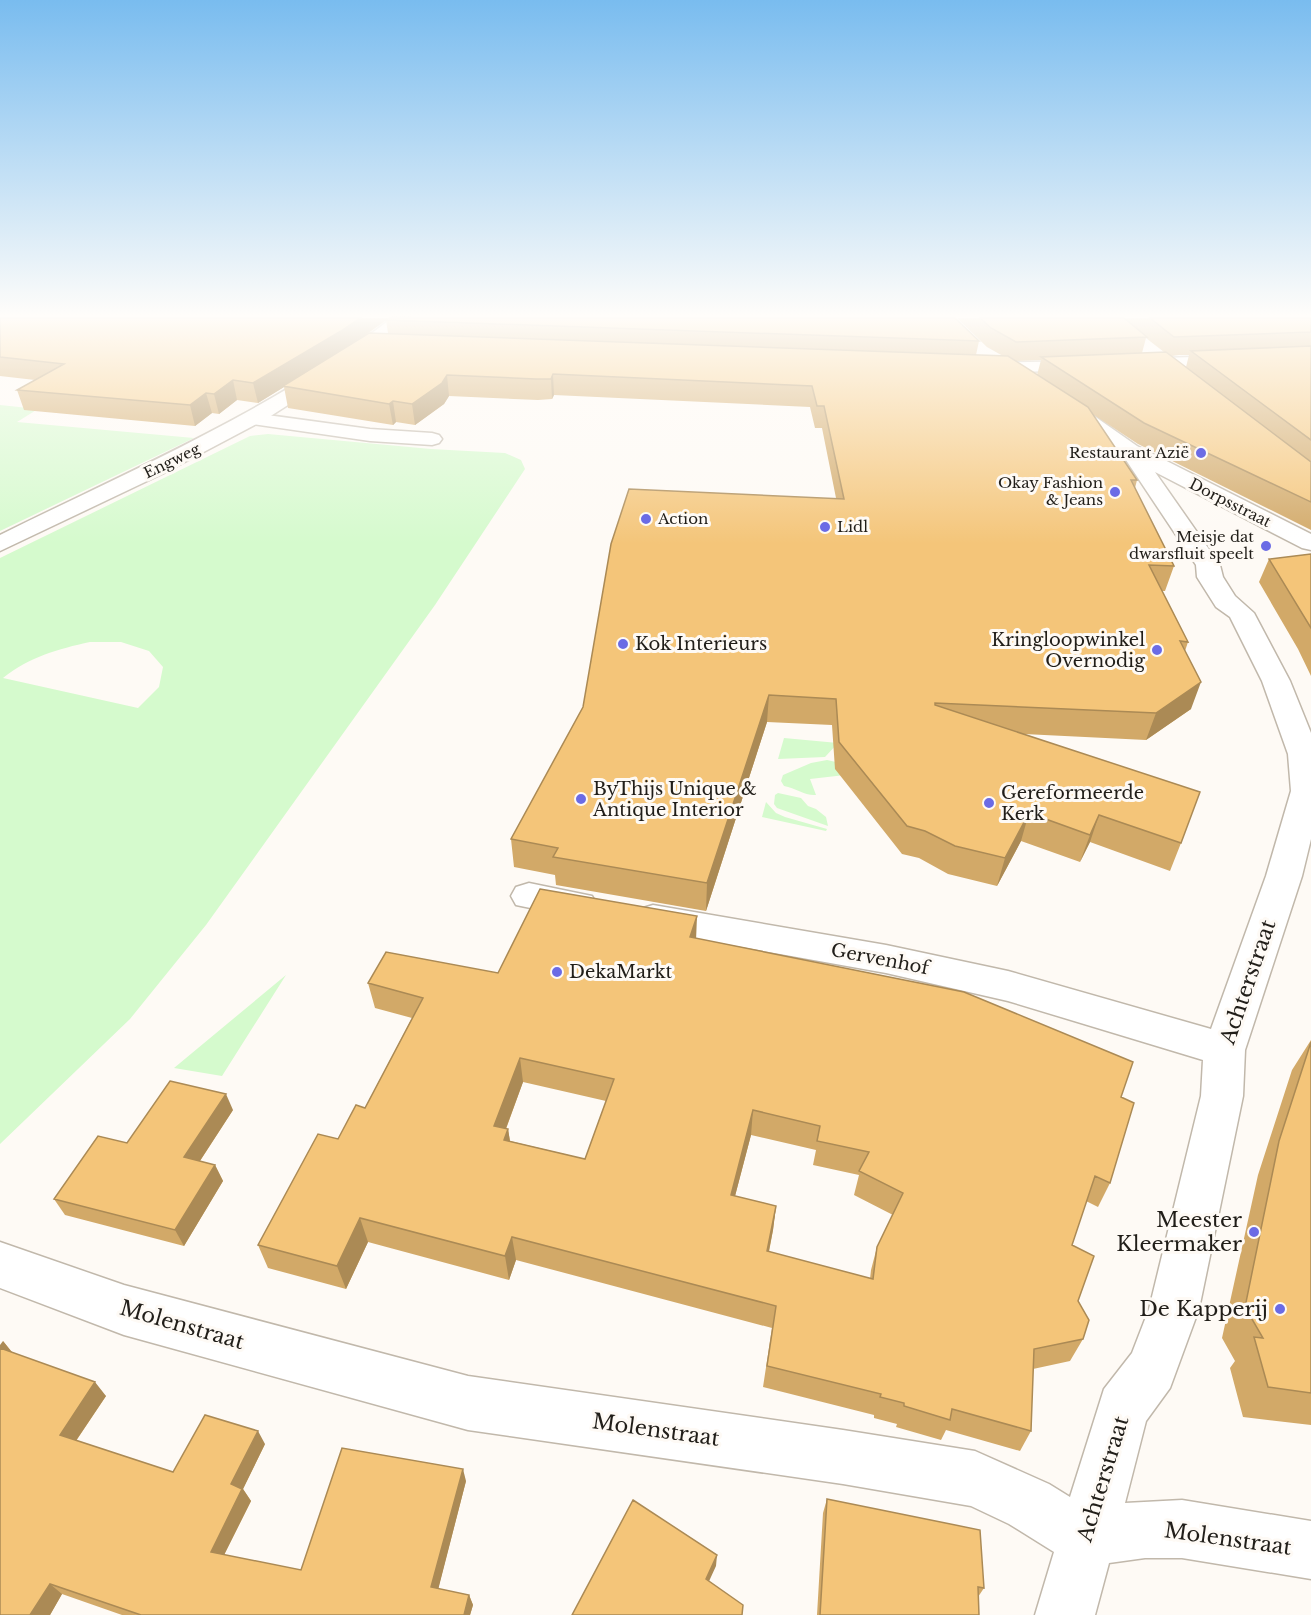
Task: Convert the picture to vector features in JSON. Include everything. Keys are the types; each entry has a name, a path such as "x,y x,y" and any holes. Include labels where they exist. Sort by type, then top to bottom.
{"street":[{"name":"Engweg","path":"0,544 166,464 253,419 295,393"},
{"name":"Dorpsstraat","path":"1054,397 1130,450 1311,543"},
{"path":"253,419 370,435 432,439"},
{"name":"Achterstraat","path":"1065,1615 1123,1408 1152,1370 1174,1309 1222,1096 1224,1050 1284,876 1307,791 1304,754 1276,681 1241,613 1225,600 1209,577 1208,565 1130,450"},
{"name":"Gervenhof","path":"529,896 886,959 1008,986 1224,1050"},
{"name":"Molenstraat","path":"0,1265 124,1310 468,1403 843,1457 975,1479 1029,1504 1085,1539 1133,1528 1182,1529 1276,1547 1311,1550"}],"green space":[{"path":"0,405 38,409 17,422 194,438 0,531"},
{"path":"268,434 431,449 505,453 521,460 525,469 435,605 206,925 130,1019 0,1144 0,558 250,436","holes":["90,642 121,642 149,651 163,667 159,687 138,708 3,678 23,664 55,651"]},
{"path":"784,738 838,743 825,757 778,759"},
{"path":"827,760 836,762 854,774 810,779 816,795 784,786 781,781 783,775 811,763"},
{"path":"778,793 801,798 808,806 826,817 828,826 777,808 774,804 775,795"},
{"path":"766,802 776,813 785,817 827,829 826,831 762,817"},
{"path":"286,975 222,1076 174,1068"}],"building":[{"path":"56,393 206,393 190,405"},
{"path":"326,393 427,393 412,404 393,401 389,404"},
{"path":"814,393 1067,393 1088,407 1137,480 1131,480 1174,566 1149,565 1188,642 1180,641 1201,682 1156,713 935,703 935,705 1200,792 1181,843 1099,815 1090,835 1029,813 1005,858 955,846 925,831 907,826 839,742 836,699 769,695 707,883 553,857 558,848 511,839 583,707 611,544 629,489 844,499 824,406 817,406"},
{"path":"1098,393 1221,393 1311,462 1311,502 1144,423"},
{"path":"1248,393 1311,393 1311,440"},
{"path":"1311,554 1311,628 1269,559"},
{"path":"540,889 697,916 690,937 964,992 1133,1062 1121,1097 1134,1103 1110,1183 1095,1176 1072,1245 1094,1256 1078,1301 1089,1320 1083,1339 1034,1349 1031,1431 952,1409 950,1420 880,1397 881,1394 767,1366 776,1306 512,1237 505,1256 360,1218 337,1266 258,1245 318,1134 338,1139 356,1105 365,1108 423,998 368,983 386,952 498,973","holes":["520,1058 614,1079 585,1159 504,1140 508,1129 494,1126","753,1110 820,1126 817,1141 869,1152 859,1171 903,1193 877,1247 873,1279 767,1251 776,1206 731,1195"]},
{"path":"1311,1042 1311,1393 1268,1387 1254,1337 1263,1338 1245,1307 1279,1141"},
{"path":"170,1081 226,1094 184,1157 215,1165 175,1230 54,1199 98,1136 127,1143"},
{"path":"0,1348 95,1382 60,1435 173,1472 205,1415 258,1431 231,1484 242,1489 211,1552 301,1570 342,1448 463,1469 431,1587 469,1595 464,1615 141,1615 50,1584 30,1615 0,1615"},
{"path":"827,1499 980,1530 984,1588 978,1587 979,1615 820,1615"},
{"path":"633,1500 717,1555 706,1579 743,1605 742,1615 572,1615"}],"place":[{"name":"Restaurant Azië","path":"1201,453"},
{"name":"Okay Fashion & Jeans","path":"1115,492"},
{"name":"Action","path":"646,519"},
{"name":"Lidl","path":"825,527"},
{"name":"Meisje dat dwarsfluit speelt","path":"1266,546"},
{"name":"Kok Interieurs","path":"623,644"},
{"name":"Kringloopwinkel Overnodig","path":"1157,650"},
{"name":"ByThijs Unique & Antique Interior","path":"581,799"},
{"name":"Gereformeerde Kerk","path":"989,803"},
{"name":"DekaMarkt","path":"557,972"},
{"name":"Meester Kleermaker","path":"1254,1232"},
{"name":"De Kapperij","path":"1280,1309"}]}
